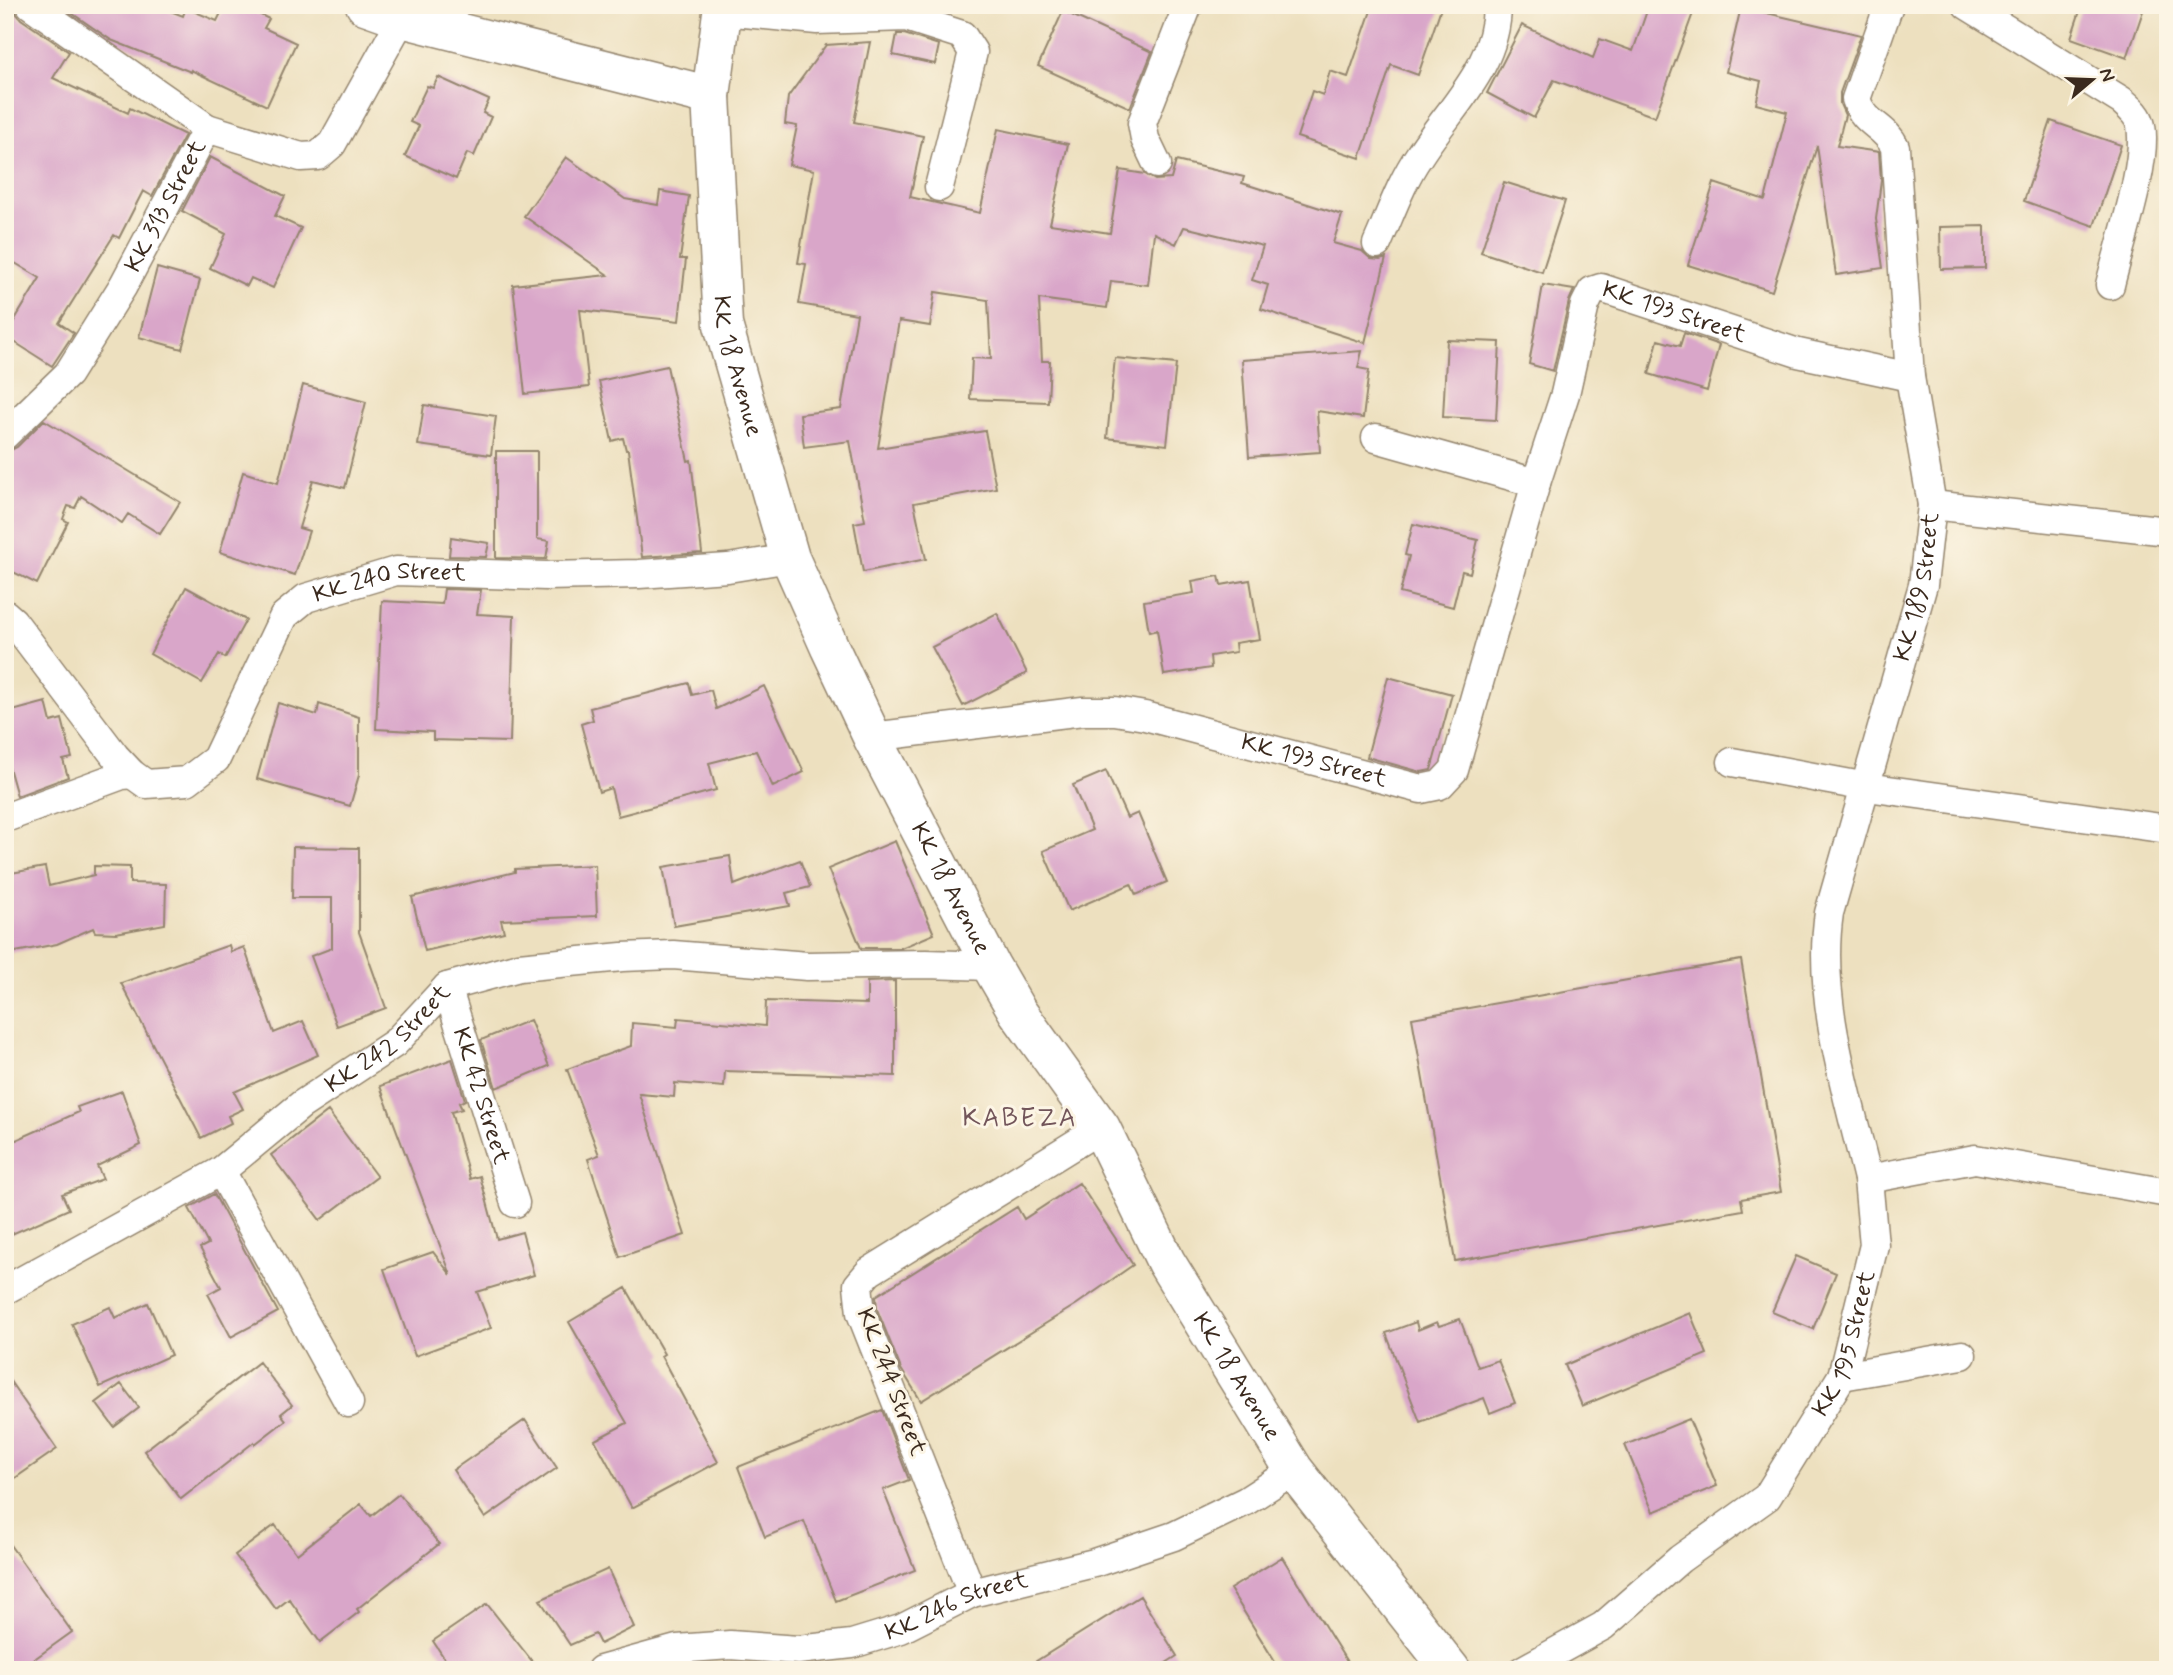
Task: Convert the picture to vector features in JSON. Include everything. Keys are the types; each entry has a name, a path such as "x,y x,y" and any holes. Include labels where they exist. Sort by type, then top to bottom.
{"main road":[{"path":"365,5 409,12 711,96"},
{"name":"KK 18 Avenue","path":"723,8 711,96 723,325 790,558 872,737 991,965 1017,1011 1101,1128 1166,1262 1294,1470 1451,1670"}],"street":[{"path":"32,5 207,128"},
{"path":"1157,164 1145,139 1142,123 1188,5"},
{"path":"1377,244 1418,157 1487,59 1497,5"},
{"name":"KK 189 Street","path":"1868,1179 1838,1051 1824,944 1829,913 1923,586 1932,505 1910,377 1895,147 1890,136 1868,121 1860,111 1856,99 1889,5"},
{"path":"1967,5 2122,101 2136,114 2141,126 2141,159 2109,285"},
{"path":"723,8 817,19 906,17 962,34 973,52 939,187"},
{"name":"KK 313 Street","path":"5,435 68,374 123,286 207,128 300,157 318,156 332,145 409,12"},
{"name":"KK 193 Street","path":"872,737 1083,711 1115,711 1146,716 1421,789 1440,785 1454,770 1536,483 1565,394 1585,304 1592,291 1601,288 1798,353 1910,377"},
{"path":"1376,438 1536,483"},
{"path":"1932,505 2168,531"},
{"name":"KK 240 Street","path":"132,774 146,784 187,781 216,759 284,616 306,598 396,571 546,576 639,574 728,568 790,558"},
{"path":"5,614 132,774"},
{"path":"1732,762 1867,787 2168,829"},
{"path":"5,818 122,775 132,774"},
{"name":"KK 242 Street","path":"5,1290 221,1171 301,1105 395,1043 447,987 519,967 622,957 673,955 807,966 991,965"},
{"name":"KK 42 Street","path":"447,987 515,1203"},
{"name":"KK 244 Street","path":"972,1593 861,1312 858,1285 869,1272 1101,1128"},
{"path":"1868,1179 1975,1159 2168,1193"},
{"path":"221,1171 349,1403"},
{"name":"KK 195 Street","path":"1523,1670 1603,1626 1680,1559 1767,1497 1842,1376 1874,1245 1868,1179"},
{"path":"1842,1376 1962,1355"},
{"name":"KK 246 Street","path":"601,1670 677,1649 730,1645 798,1650 852,1644 901,1629 972,1593 1094,1563 1174,1536 1246,1501 1294,1470"}],"building":[{"path":"5,5 15,5 16,13 21,19 69,52 53,78 128,113 130,108 185,135 152,196 143,191 119,238 114,235 59,323 74,333 52,366 5,336 40,278 5,257"},
{"path":"60,5 155,5 183,16 186,8 217,21 225,5 240,5 269,19 264,28 296,43 267,106 191,70 111,40"},
{"path":"1373,5 1442,5 1418,75 1391,65 1360,158 1297,137 1312,91 1323,95 1330,71 1348,77"},
{"path":"1649,5 1696,5 1655,117 1554,80 1534,118 1487,93 1522,25 1593,58 1600,39 1633,51"},
{"path":"2082,5 2145,5 2127,58 2071,38"},
{"path":"1741,7 1861,35 1840,93 1840,104 1845,115 1837,146 1879,152 1881,181 1876,219 1883,268 1836,275 1817,146 1772,291 1688,265 1714,183 1765,200 1787,112 1756,104 1761,81 1726,72"},
{"path":"1063,11 1152,52 1130,108 1038,66"},
{"path":"897,34 939,45 935,64 893,55"},
{"path":"870,42 854,122 923,136 910,197 980,213 998,129 1068,144 1050,224 1110,233 1120,170 1145,174 1155,180 1171,179 1176,161 1244,177 1242,183 1342,215 1333,243 1362,251 1371,259 1386,258 1365,343 1261,309 1268,285 1252,280 1263,246 1184,227 1176,244 1154,233 1148,285 1111,281 1107,308 1039,299 1042,361 1050,361 1048,402 970,399 972,358 991,359 988,300 935,292 930,326 899,321 878,448 985,431 996,488 914,503 926,559 863,572 854,523 865,521 850,441 804,447 800,414 841,409 857,314 799,304 806,264 798,263 814,170 789,165 797,126 785,124 788,97 826,45"},
{"path":"438,77 489,100 483,113 491,117 474,156 467,153 456,179 405,156 419,126 410,122 427,86 433,88"},
{"path":"2051,121 2121,145 2094,226 2024,201"},
{"path":"210,157 285,196 275,216 301,228 273,288 251,278 247,286 210,268 226,234 182,211"},
{"path":"566,157 625,199 658,205 660,191 689,196 680,259 686,259 679,321 580,310 589,387 525,394 513,285 608,275 524,216"},
{"path":"1504,182 1565,201 1542,272 1481,252"},
{"path":"1985,226 1985,268 1941,269 1940,227"},
{"path":"157,268 200,280 182,349 139,337"},
{"path":"1543,285 1574,290 1553,371 1529,364"},
{"path":"1684,333 1719,345 1707,391 1649,374 1658,340 1680,346"},
{"path":"1447,340 1500,342 1496,420 1443,417"},
{"path":"1362,351 1358,368 1369,370 1363,418 1317,411 1320,452 1249,457 1242,360"},
{"path":"1115,358 1176,364 1167,445 1107,438"},
{"path":"667,366 688,461 691,460 702,553 642,557 628,450 623,438 612,441 599,381"},
{"path":"303,385 366,402 345,488 313,480 299,528 309,531 295,575 220,552 243,472 278,483"},
{"path":"424,405 496,416 491,455 418,445"},
{"path":"44,420 180,502 160,534 128,514 122,523 81,496 75,508 68,506 63,519 68,522 37,584 5,568 5,453 17,447"},
{"path":"496,451 537,451 537,539 549,541 546,559 496,558"},
{"path":"1413,524 1478,540 1470,573 1462,571 1453,607 1400,593 1409,556 1405,555"},
{"path":"451,537 489,543 486,557 449,556"},
{"path":"1219,576 1221,585 1250,580 1260,639 1235,643 1236,652 1210,656 1211,668 1164,675 1157,630 1149,632 1144,601 1194,593 1192,581"},
{"path":"186,587 246,620 225,658 219,654 202,683 150,654"},
{"path":"444,589 481,590 477,614 514,616 510,742 433,740 433,732 376,729 382,601 442,604"},
{"path":"997,613 1027,673 963,706 932,647"},
{"path":"1388,677 1452,694 1431,770 1421,772 1367,757"},
{"path":"689,683 692,695 711,690 716,709 764,686 804,772 773,787 756,751 709,763 716,790 618,816 611,788 599,792 581,724 593,720 590,708"},
{"path":"46,702 51,722 62,719 72,758 63,760 68,777 17,796 5,753 5,713"},
{"path":"278,703 317,715 319,704 359,717 359,775 350,806 257,779"},
{"path":"1106,771 1127,818 1138,813 1167,882 1136,895 1131,884 1069,911 1043,851 1092,830 1073,785"},
{"path":"895,841 934,934 901,948 861,948 828,869"},
{"path":"293,847 359,848 359,932 386,1008 337,1026 311,956 332,948 332,898 292,898"},
{"path":"730,856 734,885 800,860 810,887 786,893 790,906 674,926 663,867"},
{"path":"595,865 597,916 501,920 504,932 425,951 412,897 515,872 515,869"},
{"path":"94,866 130,867 130,883 166,884 165,924 116,933 95,932 93,928 57,944 10,953 5,929 5,886 13,884 11,873 45,867 49,886 94,875"},
{"path":"229,945 231,952 244,947 274,1033 303,1021 318,1055 234,1092 243,1109 228,1116 231,1123 201,1138 121,983"},
{"path":"1741,960 1781,1192 1741,1199 1743,1210 1455,1261 1412,1018"},
{"path":"895,981 895,1076 725,1071 724,1087 675,1083 674,1097 639,1094 685,1235 620,1257 588,1159 599,1155 567,1069 631,1046 632,1023 677,1027 678,1018 765,1026 766,1001 867,1004 867,982"},
{"path":"530,1020 549,1066 496,1088 481,1040"},
{"path":"452,1059 465,1100 459,1103 462,1109 451,1112 470,1179 480,1176 497,1239 522,1232 534,1275 477,1292 491,1328 415,1356 384,1269 433,1252 451,1275 380,1086"},
{"path":"122,1091 141,1145 97,1166 103,1179 62,1194 69,1209 5,1237 5,1145 79,1112 77,1107"},
{"path":"328,1111 377,1177 320,1220 271,1155"},
{"path":"1079,1183 1133,1265 1077,1304 921,1401 901,1369 877,1309 876,1296 1017,1207 1024,1219"},
{"path":"214,1194 278,1312 231,1337 208,1294 221,1287 200,1248 208,1244 189,1208"},
{"path":"1796,1256 1836,1273 1813,1329 1772,1312"},
{"path":"626,1288 664,1354 661,1356 718,1462 632,1508 595,1440 627,1423 569,1322"},
{"path":"148,1303 171,1355 100,1387 72,1324 110,1307 115,1318"},
{"path":"1690,1313 1707,1354 1582,1406 1565,1365"},
{"path":"1460,1319 1478,1367 1498,1360 1515,1403 1490,1413 1484,1398 1420,1422 1386,1333 1416,1322 1418,1330 1437,1322 1439,1326"},
{"path":"259,1362 292,1405 281,1414 286,1420 181,1499 144,1451"},
{"path":"5,1374 57,1449 5,1485"},
{"path":"121,1384 139,1408 114,1427 96,1403"},
{"path":"882,1410 909,1480 883,1490 915,1570 836,1601 804,1521 765,1537 738,1467"},
{"path":"1689,1419 1717,1486 1653,1512 1625,1445"},
{"path":"525,1420 557,1468 485,1518 453,1470"},
{"path":"399,1494 439,1544 320,1642 289,1599 276,1609 235,1555 275,1525 297,1554 361,1504 371,1516"},
{"path":"5,1538 72,1632 19,1670 5,1670"},
{"path":"1282,1557 1352,1670 1280,1670 1230,1589"},
{"path":"608,1569 634,1627 600,1644 595,1634 570,1645 540,1600"},
{"path":"1140,1596 1177,1656 1155,1670 1022,1670"},
{"path":"487,1604 539,1670 452,1670 433,1641"}],"district":[{"name":"KABEZA","path":"1020,1119"}]}
